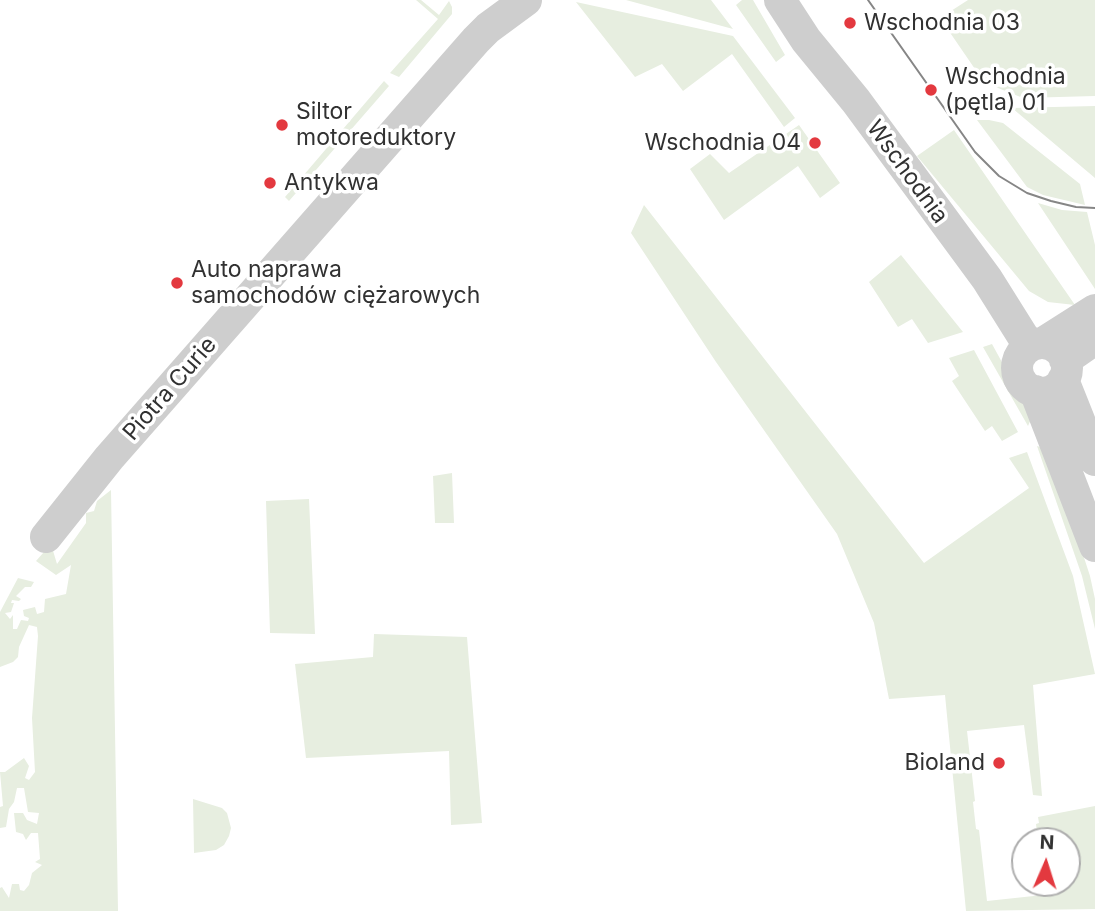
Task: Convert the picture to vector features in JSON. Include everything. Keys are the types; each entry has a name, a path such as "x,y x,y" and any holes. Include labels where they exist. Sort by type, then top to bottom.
{"street":[{"name":"Piotra Curie","path":"46,537 109,458 475,40 526,0"},
{"name":"Wschodnia","path":"780,0 806,40 856,101 1047,364 1095,460"},
{"path":"1047,364 1095,310"},
{"path":"1047,364 1095,340"},
{"name":"Wschodnia","path":"1047,364 1095,546"}],"shaded area":[{"path":"416,0 421,0 439,15 449,1 452,14 399,77 390,73 438,19"},
{"path":"626,0 711,0 733,29"},
{"path":"742,0 753,0 785,55 776,62 736,5"},
{"path":"968,0 1095,0 1095,96 1023,98 986,81 940,18"},
{"path":"576,2 733,36 795,118 784,127 732,54 683,91 662,64 635,77"},
{"path":"384,81 389,86 289,201 285,197"},
{"path":"1095,106 1095,178 1012,108"},
{"path":"977,120 1003,123 1080,184 1085,205 1043,195 1027,187"},
{"path":"799,125 840,183 820,198 798,166 724,220 690,169 710,154 729,173"},
{"path":"954,130 1075,305 1048,302 1029,291 917,156"},
{"path":"1038,203 1062,210 1087,212 1095,245 1095,289"},
{"path":"644,205 924,563 1029,488 1009,458 1027,452 1073,576 1095,674 1033,685 1042,796 1033,795 1024,725 967,731 976,829 979,830 987,901 1024,897 1081,897 1081,827 1036,827 1036,824 1039,823 1038,817 1095,806 1095,909 966,911 945,695 889,699 874,623 837,534 716,362 631,233"},
{"path":"901,255 963,332 928,343 912,319 898,327 869,282"},
{"path":"992,344 1032,417 1028,426 983,347"},
{"path":"974,350 1018,432 1002,441 992,426 985,431 952,381 959,376 949,358"},
{"path":"1037,446 1049,450 1090,576 1095,599 1095,629 1082,576"},
{"path":"452,473 454,523 435,523 433,476"},
{"path":"111,490 118,911 0,911 0,888 2,887 9,898 12,884 19,884 20,890 24,891 29,885 32,873 42,865 35,862 40,859 38,833 31,833 26,840 23,834 16,832 14,813 23,813 27,820 37,824 39,813 28,812 24,788 17,788 6,827 0,828 0,807 3,806 0,772 5,772 24,758 29,766 25,778 29,780 35,772 32,718 38,636 37,627 29,625 19,647 18,657 0,667 0,612 18,578 34,582 31,587 25,587 16,596 21,599 19,601 12,600 11,603 14,603 11,612 5,613 10,619 13,615 13,629 17,629 21,620 28,621 29,618 24,616 23,610 35,607 37,614 44,612 45,599 66,594 71,565 56,575 36,561 51,544 57,564 86,523 86,513 94,511 97,501"},
{"path":"309,499 315,634 270,633 266,501"},
{"path":"374,634 467,637 482,823 451,825 449,751 306,758 295,664 373,657"},
{"path":"193,799 222,808 227,813 231,828 229,836 224,845 216,850 194,853"}],"tram line":[{"path":"868,0 975,152 999,176 1027,193 1076,207 1095,208"}],"place":[{"name":"Wschodnia 03","path":"850,23"},
{"name":"Wschodnia (pętla) 01","path":"931,90"},
{"name":"Siltor motoreduktory","path":"282,125"},
{"name":"Wschodnia 04","path":"815,143"},
{"name":"Antykwa","path":"270,183"},
{"name":"Auto naprawa samochodów ciężarowych","path":"177,283"},
{"name":"Bioland","path":"999,763"}]}
